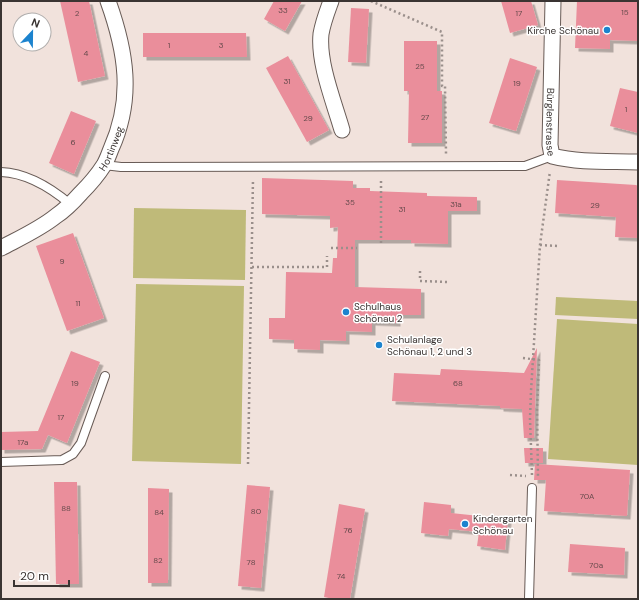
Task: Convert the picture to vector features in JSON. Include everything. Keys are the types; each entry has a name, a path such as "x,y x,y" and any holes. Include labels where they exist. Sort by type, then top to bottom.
{"street":[{"name":"Hortinweg","path":"1,248 42,227 57,216 91,182 104,165 115,139 121,119 125,91 125,67 122,46 108,1"},
{"path":"331,1 321,34 321,50 323,68 342,130"},
{"name":"Bürglenstrasse","path":"553,1 550,145 552,156 580,161 638,162"}],"lane":[{"path":"104,165 121,167 525,166 552,156"},
{"path":"1,172 12,172 36,182 55,192 70,204"},
{"path":"1,462 62,460 73,454 80,443 105,376"},
{"path":"529,599 532,488"}],"path":[{"path":"371,1 442,32 442,86 445,86 446,166"},
{"path":"532,477 530,391 540,245 552,156"},
{"path":"248,464 254,167"},
{"path":"381,191 381,243"},
{"path":"540,245 558,246"},
{"path":"331,248 357,248"},
{"path":"252,267 327,267 327,256"},
{"path":"420,271 420,281 448,282"},
{"path":"510,475 538,477 537,409 539,360 524,358"}],"shaded area":[{"path":"134,208 246,210 245,280 133,278"},
{"path":"136,284 244,286 241,464 132,461"},
{"path":"556,297 638,301 638,319 555,315"},
{"path":"557,319 638,324 638,465 548,459"}],"building":[{"path":"60,1 89,1 105,76 78,82"},
{"path":"274,1 302,1 285,31 264,19"},
{"path":"501,1 531,1 538,25 510,33"},
{"name":"Kirche Schönau","path":"577,1 638,1 638,41 610,40 610,49 575,48"},
{"path":"351,8 369,9 366,63 348,62"},
{"path":"143,33 246,33 247,57 143,57"},
{"path":"404,41 437,41 437,91 442,91 442,143 408,143 409,91 404,91"},
{"path":"288,56 329,130 307,142 266,68"},
{"path":"510,58 537,67 516,131 489,123"},
{"path":"620,88 638,92 638,133 610,126"},
{"path":"71,111 96,121 74,174 49,163"},
{"path":"262,178 353,181 353,188 370,188 370,191 427,193 427,196 477,197 477,211 448,211 448,244 411,243 411,240 355,240 355,287 421,289 421,315 397,315 397,323 372,322 372,332 346,331 346,341 320,340 320,350 294,349 294,340 269,339 269,318 285,318 286,272 332,273 333,258 337,258 338,227 330,228 330,216 262,214"},
{"path":"557,180 638,186 638,238 615,237 616,217 555,213"},
{"path":"73,233 104,318 67,331 36,246"},
{"path":"537,348 534,438 524,438 522,409 500,408 500,406 392,401 394,373 440,375 441,369 524,373"},
{"path":"71,351 100,362 67,443 48,435 42,449 1,450 1,432 38,431"},
{"path":"524,448 543,448 543,463 525,463"},
{"path":"535,464 630,470 627,516 544,511 546,480 534,480"},
{"path":"54,482 77,482 79,584 56,584"},
{"path":"247,485 270,487 261,588 238,586"},
{"path":"148,488 169,489 168,583 148,583"},
{"name":"Kindergarten Schönau","path":"424,502 451,505 451,513 508,519 505,550 477,546 479,532 449,529 448,536 421,533"},
{"path":"339,504 365,509 350,599 334,599 324,597"},
{"path":"570,544 625,548 624,575 568,572"}],"place":[{"name":"Kirche Schönau","path":"607,30"},
{"name":"Schulhaus Schönau 2","path":"346,312"},
{"name":"Schulanlage Schönau 1, 2 und 3","path":"379,345"},
{"name":"Kindergarten Schönau","path":"465,524"}]}
